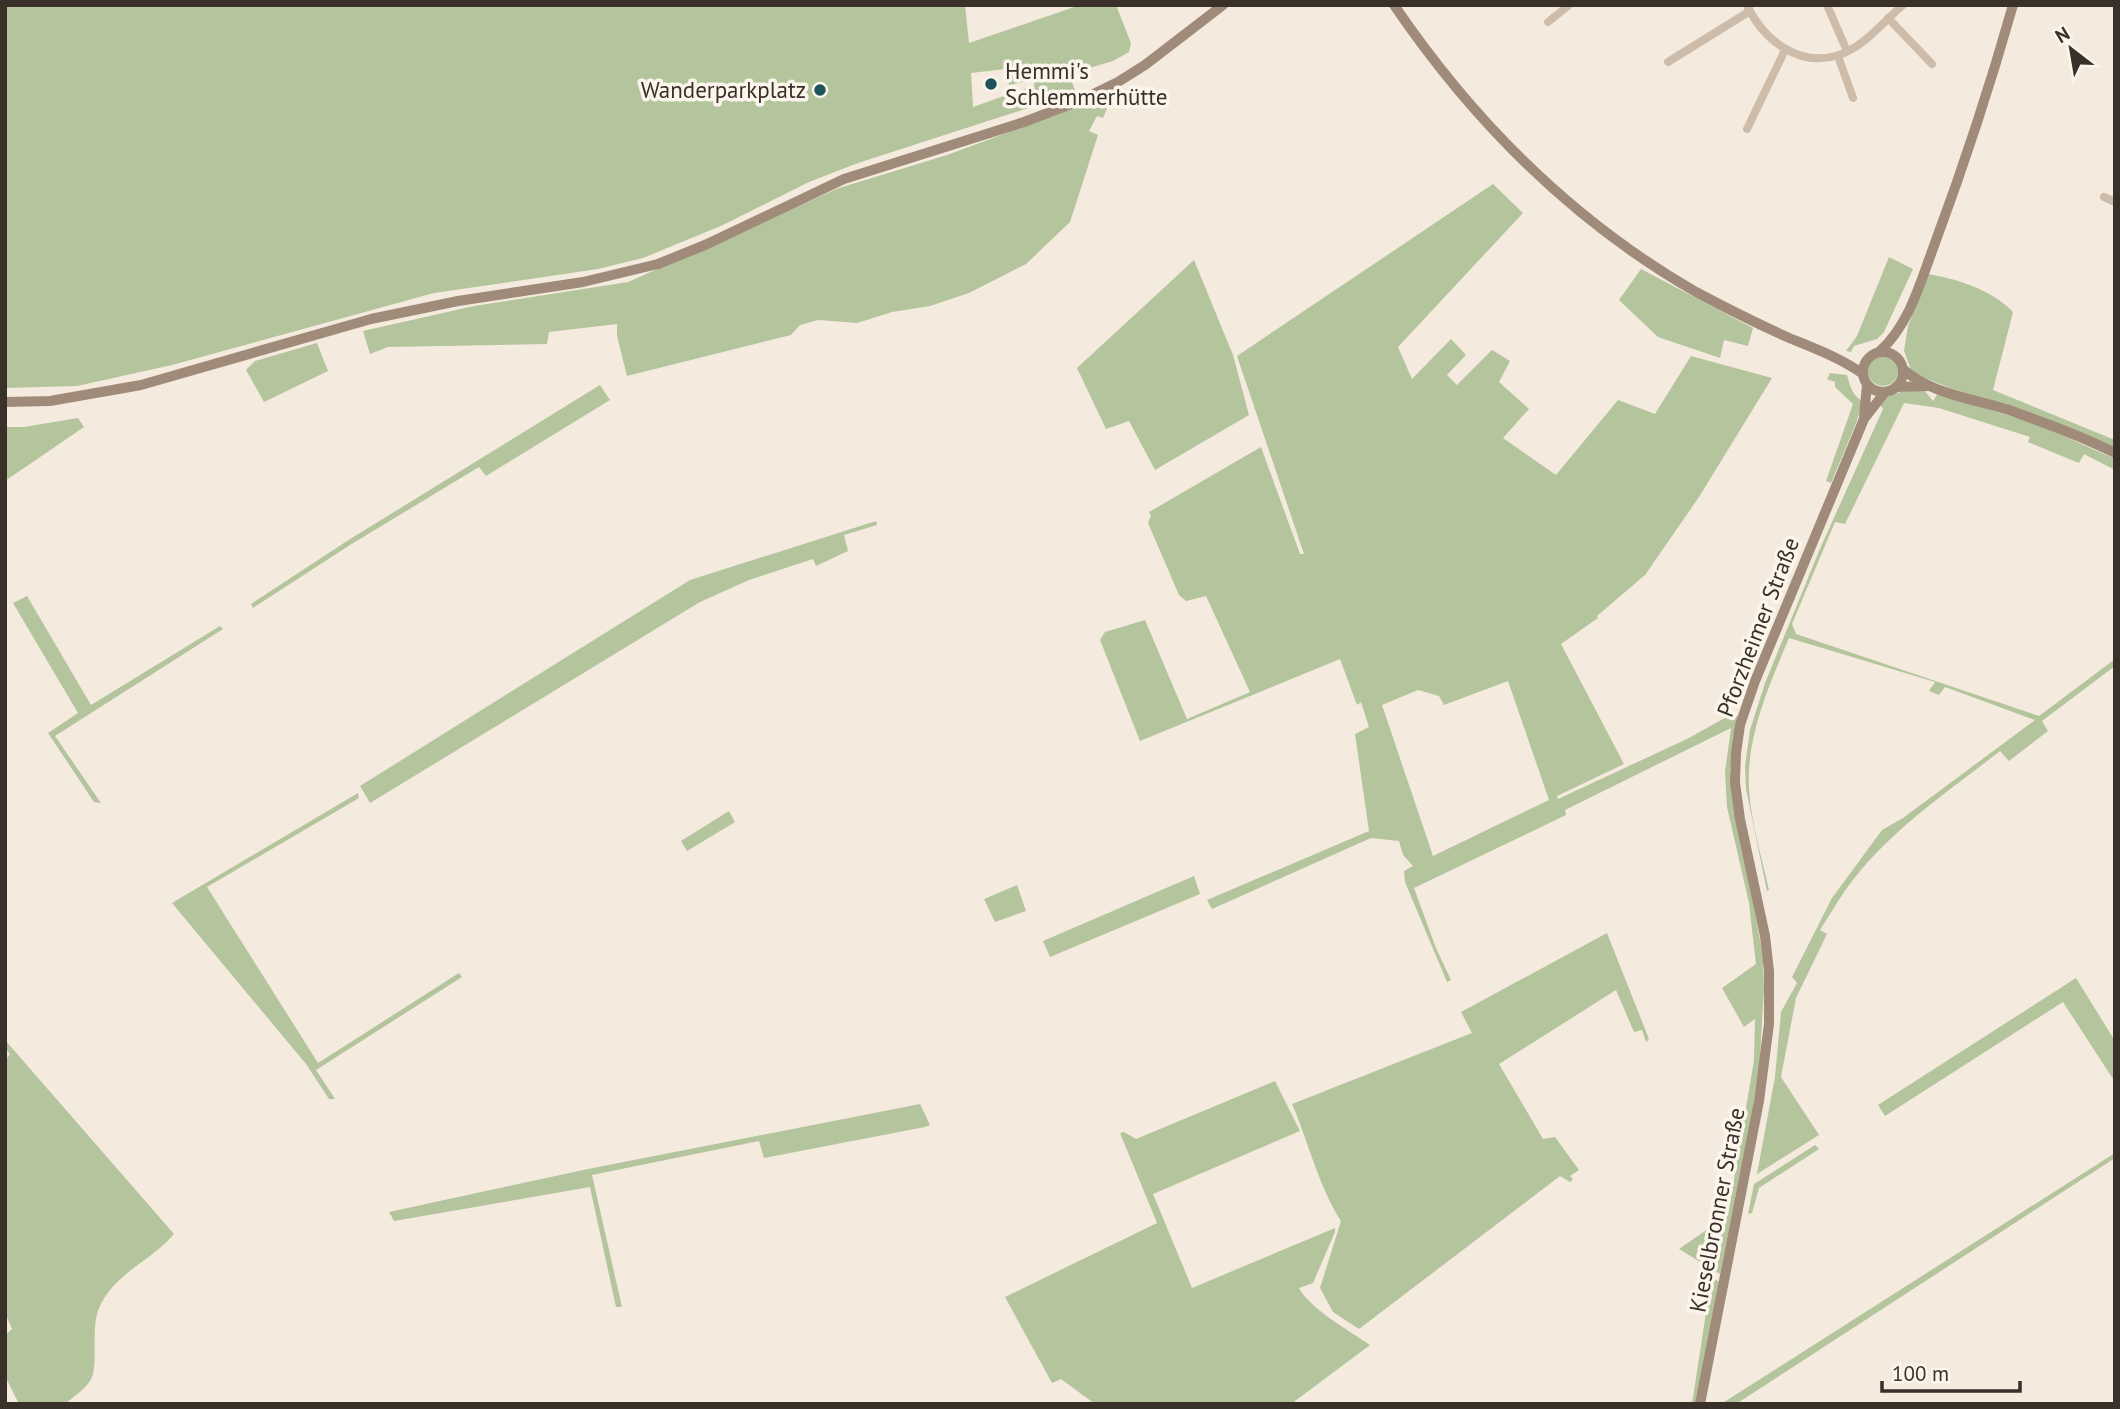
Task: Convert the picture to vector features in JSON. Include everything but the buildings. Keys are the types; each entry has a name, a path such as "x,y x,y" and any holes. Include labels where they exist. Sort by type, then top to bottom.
{"street":[{"path":"5,402 50,401 141,385 371,319 458,301 583,282 658,264 705,245 844,179 1024,122 1079,101 1145,65 1223,5"},
{"path":"1394,5 1437,65 1492,129 1573,205 1635,253 1696,291 1757,323 1832,355 1874,390 1930,386"},
{"path":"1548,22 1569,5"},
{"path":"1827,5 1847,51"},
{"path":"1891,390 1901,381 1901,327 1962,169 2012,5"},
{"path":"1668,62 1749,8 1774,42 1785,50 1805,57 1838,56 1873,33 1900,6"},
{"path":"1888,18 1933,64"},
{"path":"1747,129 1785,50"},
{"path":"1838,56 1853,98"},
{"path":"2104,197 2115,202"},
{"path":"1865,380 1865,362 1901,327"},
{"path":"1832,355 1889,352 1911,377 1930,386 2043,422 2115,453"},
{"name":"Pforzheimer Straße","path":"1864,419 1865,380"},
{"name":"Pforzheimer Straße","path":"1769,1024 1769,971 1765,936 1736,794 1736,754 1740,725 1755,681 1864,419 1891,390"},
{"name":"Kieselbronner Straße","path":"1700,1404 1759,1101 1769,1024"}],"green space":[{"path":"5,5 965,5 969,43 1080,5 1116,5 1131,43 1129,52 1113,61 1069,74 1075,90 1056,99 858,163 809,182 723,225 643,258 598,269 434,293 172,365 77,386 5,388","holes":["1006,69 1009,85 1032,80 1035,85 973,107 971,73"]},
{"path":"1104,97 1109,103 1103,118 1097,116 1089,131 1098,135 1070,222 1026,264 969,293 930,306 892,312 857,323 818,320 800,325 791,335 627,376 617,336 617,324 549,332 547,344 388,347 370,354 363,331 474,306 628,282 839,188 947,155"},
{"path":"1493,184 1523,213 1398,347 1412,379 1451,339 1466,355 1447,375 1457,385 1492,350 1510,361 1499,382 1529,409 1503,438 1556,475 1618,400 1655,414 1691,356 1772,378 1699,497 1645,575 1597,616 1598,618 1561,644 1624,764 1557,796 1558,799 1687,739 1732,714 1738,718 1730,771 1763,957 1764,989 1760,1057 1752,1114 1720,1274 1679,1249 1728,1215 1754,1060 1755,1019 1744,1027 1722,988 1756,964 1749,903 1727,807 1725,772 1731,728 1565,810 1566,815 1414,888 1451,980 1447,982 1405,882 1404,871 1413,866 1403,855 1399,841 1371,838 1212,909 1207,900 1369,831 1355,734 1369,727 1361,702 1357,705 1340,659 1140,741 1100,640 1105,632 1145,620 1187,719 1250,692 1206,596 1186,601 1179,595 1148,523 1151,516 1149,512 1261,447 1300,554 1304,554 1237,356","holes":["1508,681 1549,800 1433,856 1382,705 1418,690 1439,696 1444,705"]},
{"path":"1889,257 1913,269 1884,332 1877,339 1854,346 1851,352 1846,351 1857,336"},
{"path":"1194,260 1233,355 1249,415 1155,470 1129,421 1106,429 1077,368"},
{"path":"1641,269 1753,328 1748,346 1724,340 1720,358 1658,337 1619,300"},
{"path":"1928,274 1974,287 1995,297 2013,312 1993,390 2115,440 2115,448 1953,389 1911,370 1904,351 1908,326"},
{"path":"317,343 328,371 264,402 246,370 255,361"},
{"path":"1883,356 1894,360 1898,371 1894,382 1883,386 1872,382 1868,371 1872,360"},
{"path":"1830,373 1847,375 1854,393 1862,401 1857,421 1831,483 1826,481 1853,404 1835,387 1835,382 1827,379"},
{"path":"600,385 610,400 486,476 479,467 350,545 253,608 251,604 347,541"},
{"path":"1915,390 1925,391 1933,401 1940,394 2039,425 2115,459 2115,470 2084,454 2079,463 2028,442 2030,437 1939,408 1904,403 1845,524 1835,522 1792,624 1796,634 2039,716 2115,659 2115,666 2042,721 2048,731 2009,761 2000,751 1922,811 1869,861 1844,892 1820,930 1827,934 1796,998 1781,1077 1819,1135 1757,1174 1775,1077 1781,1012 1797,983 1792,977 1832,898 1882,830 1903,818 2035,720 1945,687 1939,695 1929,691 1935,682 1789,638 1760,712 1749,769 1752,815 1769,890 1767,891 1746,789 1745,766 1750,730 1765,683 1819,551 1883,409 1879,403 1891,395"},
{"path":"78,418 84,427 5,481 5,427 24,427"},
{"path":"876,521 877,525 844,535 848,551 816,566 813,559 749,580 700,602 370,803 360,786 690,580"},
{"path":"27,596 91,705 220,626 223,629 55,736 101,803 94,802 48,733 78,713 13,603"},
{"path":"358,793 359,798 207,887 318,1063 459,973 462,977 316,1070 335,1099 329,1099 306,1064 172,903"},
{"path":"729,811 735,822 687,851 681,841"},
{"path":"1194,876 1200,894 1050,957 1043,941"},
{"path":"1017,885 1026,911 995,922 984,899"},
{"path":"1607,933 1649,1039 1646,1042 1642,1030 1634,1032 1616,990 1499,1064 1543,1139 1555,1137 1579,1170 1570,1176 1573,1179 1570,1182 1560,1176 1359,1329 1333,1312 1320,1288 1341,1221 1320,1178 1292,1104 1472,1033 1461,1012"},
{"path":"2076,978 2115,1041 2115,1082 2063,1002 1885,1116 1878,1105"},
{"path":"5,1040 174,1234 124,1276 107,1295 100,1306 95,1325 93,1374 85,1387 65,1404 19,1404 5,1376 5,1335 12,1329 5,1313 5,1060 10,1054 5,1048"},
{"path":"1275,1081 1300,1131 1153,1194 1192,1288 1335,1228 1313,1283 1299,1288 1321,1312 1370,1345 1291,1404 1095,1404 1061,1379 1052,1383 1005,1297 1157,1223 1120,1133 1124,1132 1136,1139"},
{"path":"920,1104 930,1125 925,1127 764,1158 759,1141 592,1175 622,1307 616,1307 590,1187 394,1221 389,1212 588,1169"},
{"path":"1815,1145 1819,1149 1759,1188 1752,1213 1748,1214 1754,1184"},
{"path":"2115,1153 2115,1158 1736,1404 1721,1404"},
{"path":"1708,1274 1719,1282 1696,1404 1692,1404 1711,1280"}],"place":[{"name":"Hemmi's Schlemmerhütte","path":"991,84"},
{"name":"Wanderparkplatz","path":"820,90"}]}
